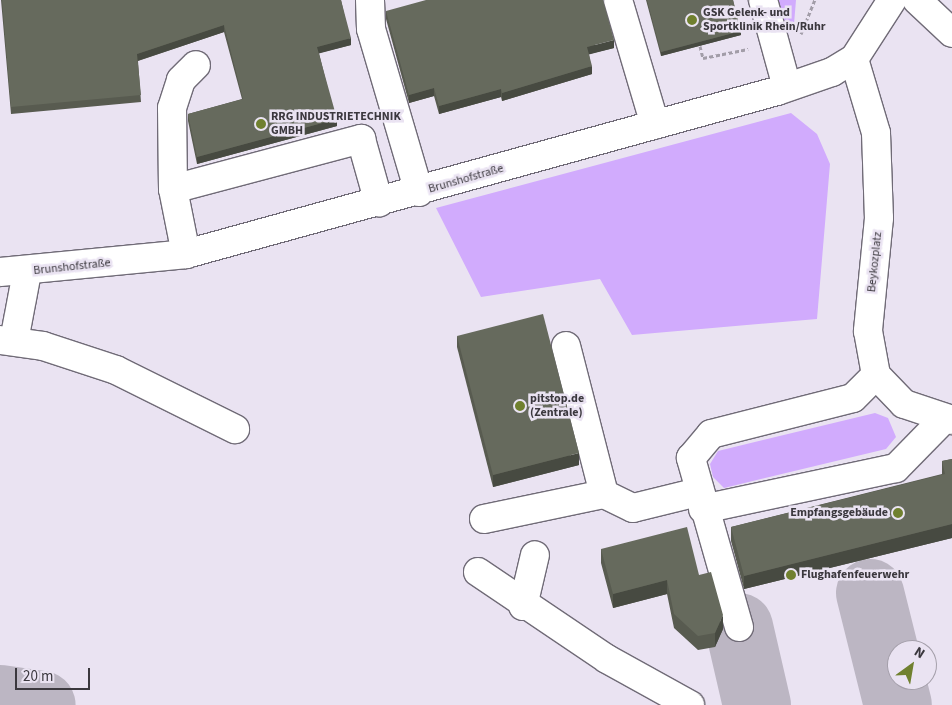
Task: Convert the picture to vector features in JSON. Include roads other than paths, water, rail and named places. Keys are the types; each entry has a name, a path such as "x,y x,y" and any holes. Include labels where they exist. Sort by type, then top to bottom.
{"street":[{"path":"370,0 371,29 419,192"},
{"path":"618,0 655,126"},
{"path":"763,0 787,88"},
{"path":"854,59 892,0"},
{"path":"917,0 952,33"},
{"name":"Brunshofstraße","path":"0,272 27,272 186,254 419,192 787,88 854,59"},
{"name":"Beykozplatz","path":"854,59 876,133 879,218 868,331 876,375"},
{"path":"186,254 173,189 172,108 181,80 196,65"},
{"path":"173,189 361,139 379,203"},
{"path":"27,272 7,340 116,370 235,429"},
{"path":"566,346 604,494"},
{"path":"484,519 604,494 633,508 700,501 896,468 947,420 904,404 876,375 853,398 711,434 691,458 700,501 739,627"},
{"path":"523,606 535,555"},
{"path":"478,572 523,606 690,705"}],"place":[{"name":"GSK Gelenk- und Sportklinik Rhein/Ruhr","path":"692,20"},
{"name":"RRG INDUSTRIETECHNIK GMBH","path":"261,124"},
{"name":"pitstop.de (Zentrale)","path":"520,406"},
{"name":"Empfangsgebäude","path":"898,513"},
{"name":"Flughafenfeuerwehr","path":"791,575"}]}
